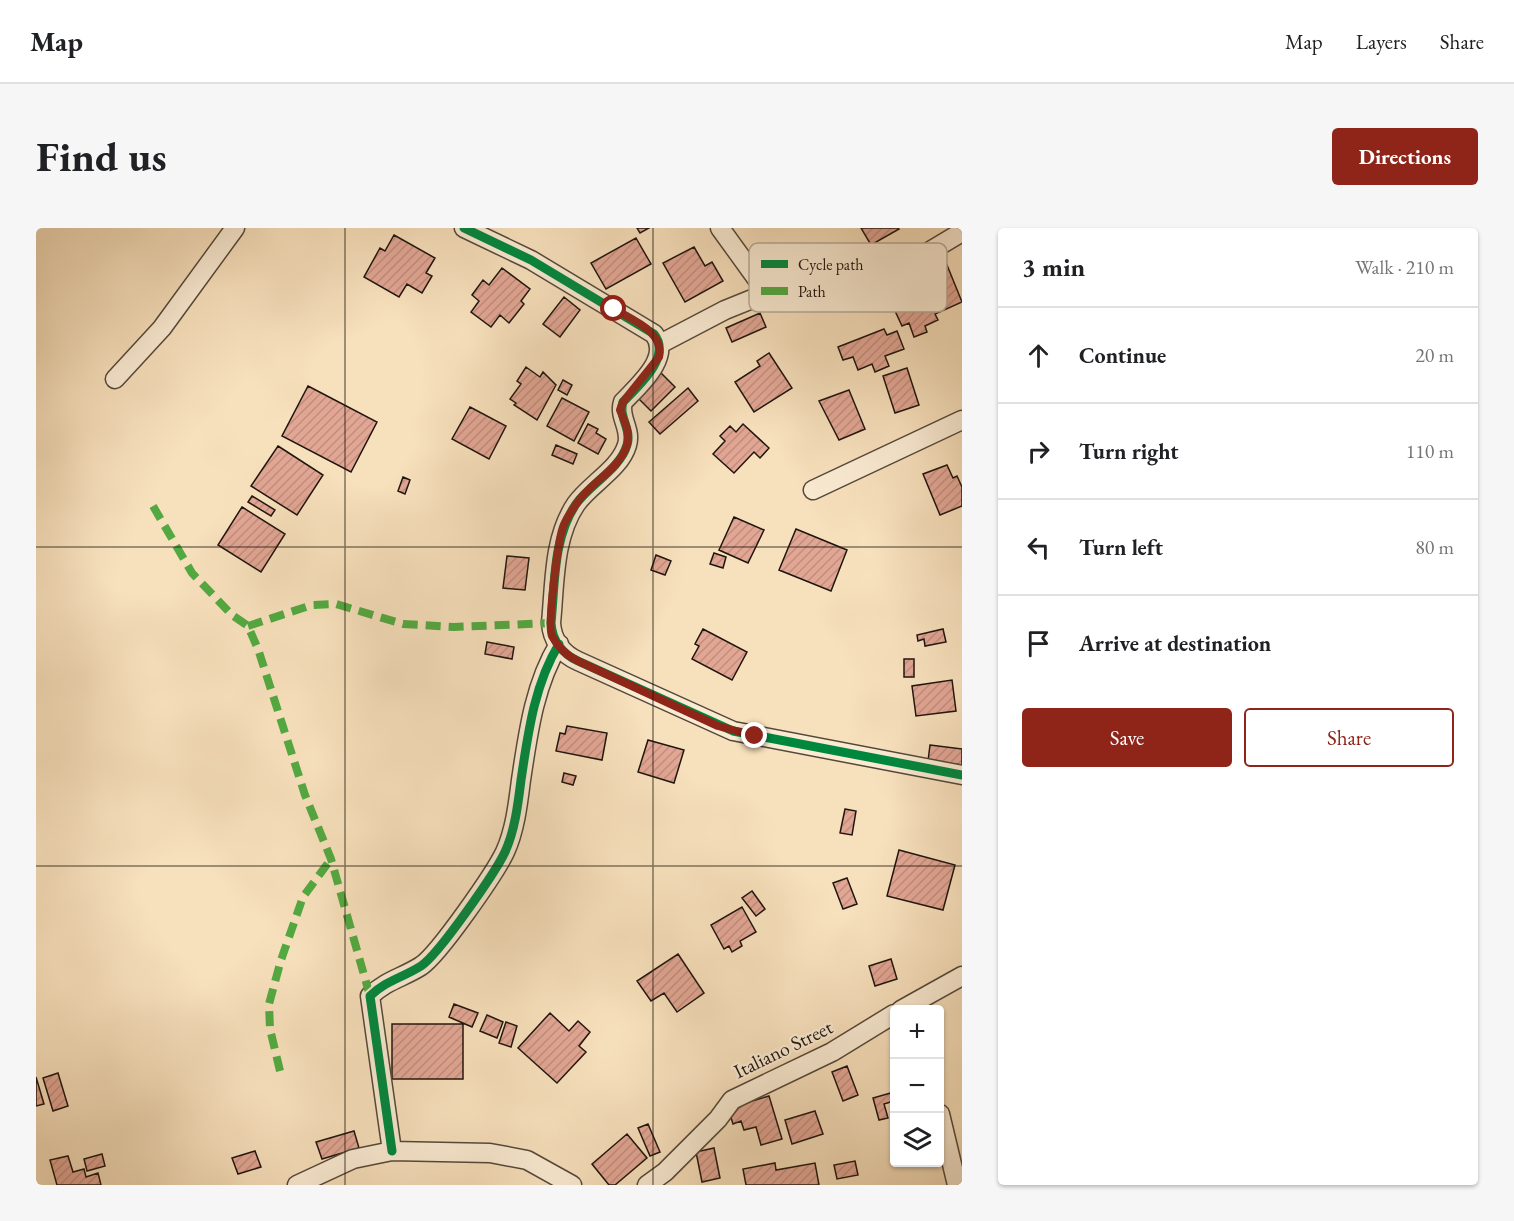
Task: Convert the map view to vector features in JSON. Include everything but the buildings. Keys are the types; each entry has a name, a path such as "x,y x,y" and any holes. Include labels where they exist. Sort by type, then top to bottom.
{"street":[{"path":"464,228 531,260 654,334 660,344 659,357 623,402 620,410 628,430 627,446 616,463 592,484 577,503 563,528 551,623 552,635 570,657 718,726 755,736 921,765 962,775"},
{"path":"720,228 749,268"},
{"path":"115,379 162,328 234,229"},
{"path":"944,243 962,232"},
{"path":"660,344 725,310 749,300"},
{"path":"813,490 962,420"},
{"path":"392,1151 370,996 384,983 408,973 429,959 489,878 505,852 516,816 524,758 541,679 559,644"},
{"path":"912,1005 962,976"},
{"name":"Italiano Street","path":"647,1185 664,1172 718,1119 732,1100 832,1052 890,1016"},
{"path":"944,1134 957,1185"},
{"path":"297,1185 353,1159 392,1151 490,1153 527,1160 572,1185"}],"marked path":[{"path":"153,506 192,573 232,615 248,626 258,649 305,795 331,859 370,996"},
{"path":"248,626 312,605 336,604 403,624 454,627 551,623"},
{"path":"280,1071 270,1029 269,1004 281,960 303,897 331,859"}],"cycle path":[{"path":"464,228 531,260 654,334 658,343 659,352 651,370 623,402 622,413 628,434 623,454 618,462 576,504 563,531 556,561 551,623 553,635 563,650 578,661 733,731 962,775"},
{"path":"392,1151 370,996 429,959 466,912 505,852 516,817 533,710 550,660 559,644"}],"route":[{"path":"614,309 654,334 661,351 659,357 623,402 620,410 628,430 627,446 616,463 592,484 577,503 563,528 556,564 552,635 563,652 578,661 718,726 755,736"}]}
